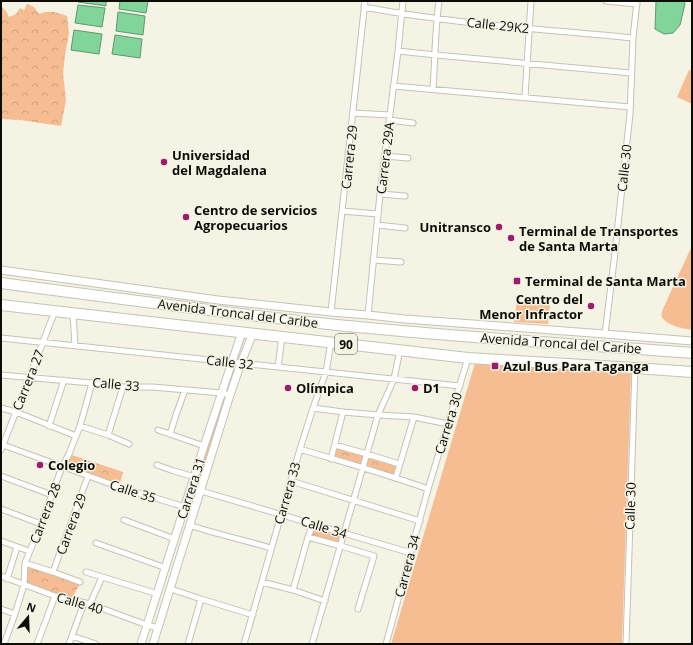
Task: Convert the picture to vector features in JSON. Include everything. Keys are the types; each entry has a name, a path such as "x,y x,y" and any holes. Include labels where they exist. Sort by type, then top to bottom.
{"highway":[{"name":"Avenida Troncal del Caribe","path":"1,283 217,312 339,325 692,353"},
{"name":"Avenida Troncal del Caribe","path":"1,305 468,358 692,372"}],"street":[{"name":"Carrera 29","path":"331,312 365,1"},
{"name":"Carrera 29A","path":"368,315 380,194 403,1"},
{"path":"433,89 436,55 436,19 439,1"},
{"path":"525,97 531,1"},
{"path":"606,1 637,2"},
{"name":"Calle 30","path":"604,334 614,261 630,107 633,38 637,2"},
{"name":"Calle 29K2","path":"364,7 436,19 633,38"},
{"path":"398,51 631,72"},
{"path":"393,86 630,107"},
{"path":"353,113 413,123"},
{"path":"385,156 408,158"},
{"path":"380,194 405,196"},
{"path":"342,211 378,214"},
{"path":"377,225 405,228"},
{"path":"373,260 401,262"},
{"path":"1,270 218,300 331,312 692,341"},
{"name":"Carrera 27","path":"2,448 55,311"},
{"path":"73,313 75,346"},
{"name":"Carrera 31","path":"153,644 201,490 233,362 247,333"},
{"name":"Carrera 31","path":"141,644 204,446 241,363 247,333"},
{"path":"278,367 282,337"},
{"name":"Calle 32","path":"1,338 460,386"},
{"name":"Carrera 33","path":"244,644 300,449 326,372 331,342"},
{"path":"312,644 364,468 378,415 394,379 400,350"},
{"name":"Carrera 30","path":"428,489 468,358"},
{"name":"Calle 30","path":"626,644 635,368"},
{"name":"Calle 33","path":"1,375 123,387 152,387 226,394"},
{"path":"49,426 64,380"},
{"name":"Carrera 28","path":"3,643 15,614 24,585 25,563 29,551 52,496 62,467 70,454 80,426 92,383"},
{"path":"108,435 123,387"},
{"path":"170,434 185,390"},
{"path":"1,408 16,412 76,436"},
{"path":"313,408 343,412 414,417 448,424"},
{"path":"331,458 343,412"},
{"path":"396,477 414,417"},
{"path":"80,426 108,435 129,444"},
{"path":"158,430 204,446"},
{"path":"334,445 399,464"},
{"name":"Calle 35","path":"2,448 119,487 185,507 196,505"},
{"path":"300,449 396,477 428,489"},
{"path":"157,464 195,477"},
{"path":"1,476 52,496"},
{"name":"Carrera 29","path":"53,572 88,476"},
{"path":"291,481 420,521"},
{"name":"Calle 34","path":"191,488 411,554"},
{"name":"Carrera 34","path":"386,644 428,489"},
{"path":"1,509 41,524"},
{"path":"124,520 175,539"},
{"path":"292,590 313,524"},
{"path":"189,525 271,548"},
{"path":"308,537 374,556 358,609"},
{"path":"1,541 29,551"},
{"path":"96,543 166,568"},
{"path":"8,579 17,547"},
{"path":"25,563 80,582"},
{"path":"86,572 158,594"},
{"name":"Calle 40","path":"1,576 55,596 87,604 158,628"},
{"path":"69,644 87,604 102,577"},
{"path":"262,582 325,601"},
{"path":"171,589 253,615"},
{"path":"37,644 55,596"},
{"path":"188,644 201,599"},
{"path":"1,609 15,614"},
{"path":"72,636 96,644"}],"green space":[{"path":"27,4 34,7 39,14 53,12 67,16 69,33 63,74 66,100 61,126 20,120 1,119 1,6 9,17 16,14 20,8 24,10"},
{"path":"689,70 692,71 692,104 677,97"},
{"path":"692,249 692,330 680,328 667,322 662,316 662,311 690,250"},
{"path":"517,301 550,305 548,324 514,322"},
{"path":"475,363 631,374 622,644 391,644"},
{"path":"219,404 225,405 201,480 196,480"},
{"path":"336,447 364,455 361,466 333,457"},
{"path":"69,454 123,472 119,487 62,467"},
{"path":"368,458 397,466 394,475 366,466"},
{"path":"314,527 341,535 338,544 310,536"},
{"path":"25,563 82,580 71,600 25,586"}],"shaded area":[{"path":"106,1 106,6 78,2"},
{"path":"120,1 148,1 146,13 119,9"},
{"path":"656,1 684,1 685,4 680,25 673,33 664,34 655,29"},
{"path":"78,5 105,8 102,27 75,23"},
{"path":"118,12 145,16 143,35 116,31"},
{"path":"74,30 102,34 99,54 71,50"},
{"path":"115,35 142,39 140,58 112,54"}],"place":[{"name":"Universidad del Magdalena","path":"164,162"},
{"name":"Centro de servicios Agropecuarios","path":"186,217"},
{"name":"Unitransco","path":"499,227"},
{"name":"Terminal de Transportes de Santa Marta","path":"511,238"},
{"name":"Terminal de Santa Marta","path":"517,281"},
{"name":"Centro del Menor Infractor","path":"591,306"},
{"name":"Azul Bus Para Taganga","path":"495,366"},
{"name":"Olímpica","path":"288,388"},
{"name":"D1","path":"415,388"},
{"name":"Colegio","path":"40,465"}]}
